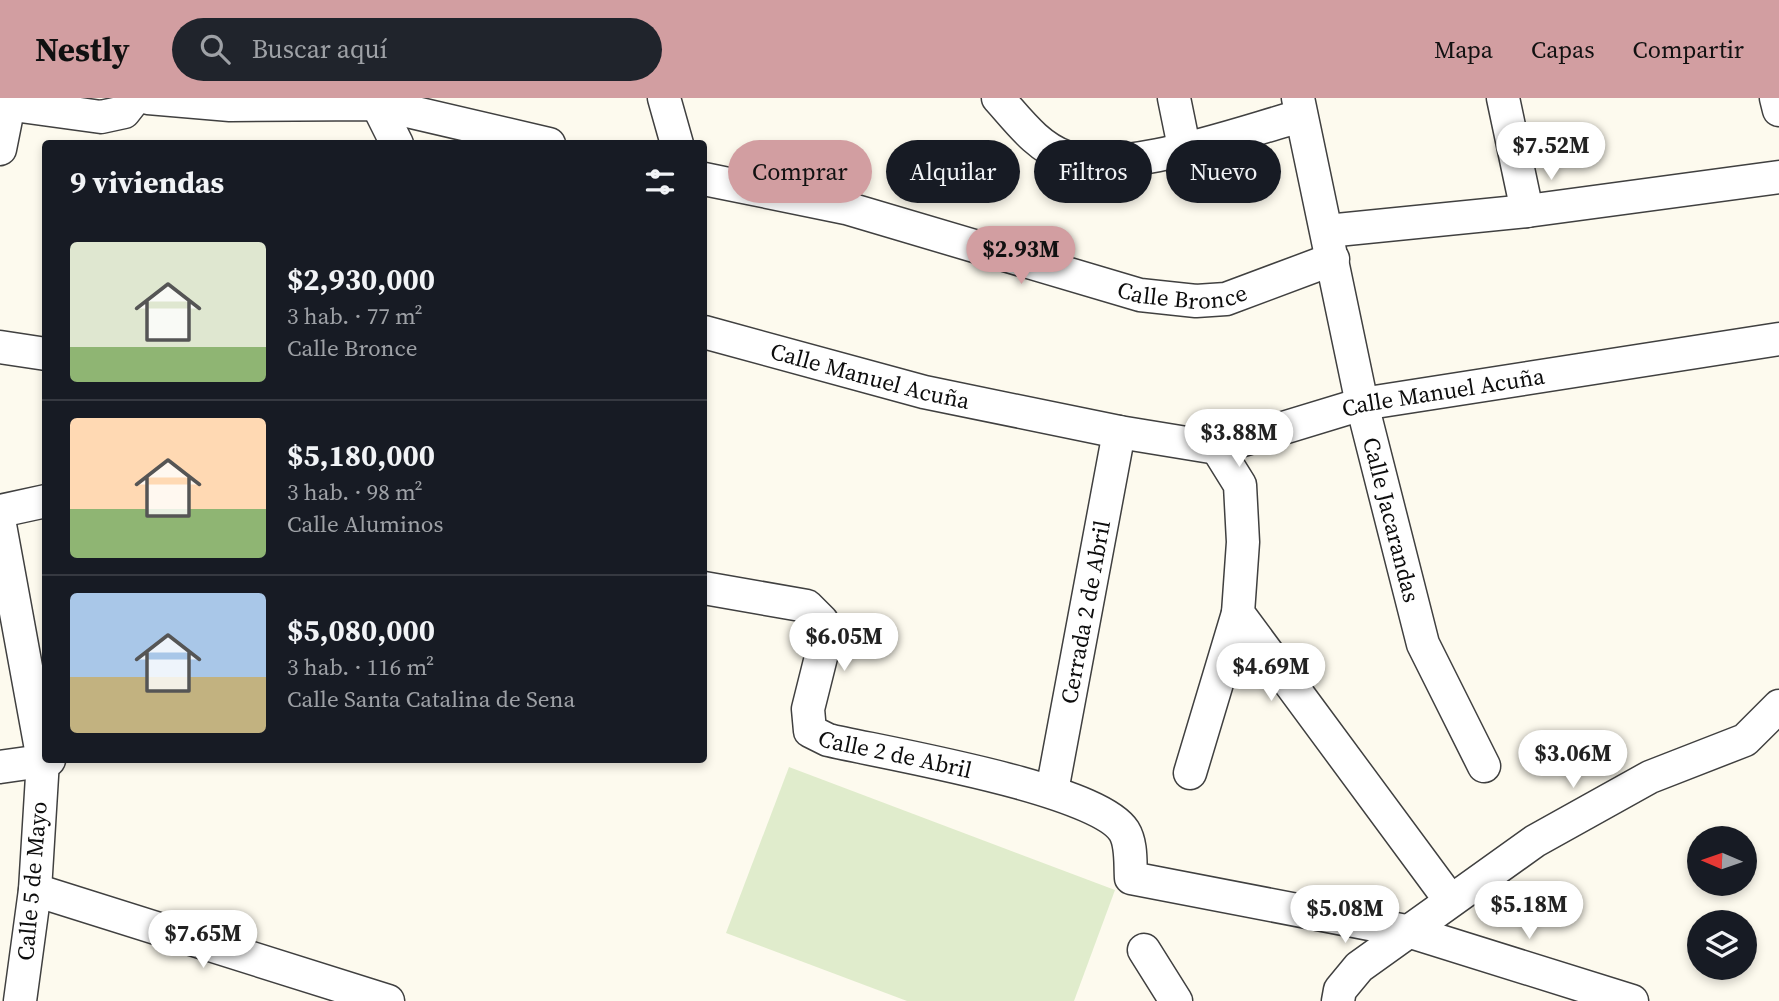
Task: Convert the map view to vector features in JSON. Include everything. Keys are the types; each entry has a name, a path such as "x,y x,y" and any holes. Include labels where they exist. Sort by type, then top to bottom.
{"street":[{"path":"0,149 4,104 101,117 124,112 135,98"},
{"path":"148,98 230,105 377,104 532,140"},
{"path":"664,98 676,140"},
{"path":"998,98 1039,142 1065,157 1097,162 1132,159 1166,151"},
{"path":"1174,98 1183,140"},
{"path":"1503,98 1527,211"},
{"path":"1776,98 1779,110"},
{"path":"377,104 395,140"},
{"path":"1204,140 1300,107"},
{"name":"Calle Jacarandas","path":"1300,107 1363,404 1423,644 1483,766"},
{"name":"Calle Bronce","path":"707,180 846,208 1140,295 1196,301 1226,299 1330,245 1527,211 1779,177"},
{"name":"Calle Manuel Acuña","path":"707,324 750,347 924,392 1119,432 1217,448 1363,404 1779,339"},
{"path":"0,346 42,353"},
{"name":"Cerrada 2 de Abril","path":"1052,791 1119,432"},
{"path":"1190,774 1238,613 1243,542 1240,485 1217,448"},
{"path":"0,511 42,502"},
{"name":"Calle 5 de Mayo","path":"0,526 42,740"},
{"name":"Calle 2 de Abril","path":"707,589 807,606 822,621 825,641 808,709 810,731 828,740 1052,791"},
{"path":"1238,613 1450,900"},
{"path":"1338,1001 1340,990 1359,967 1535,841 1650,777 1745,740 1779,706"},
{"path":"0,767 42,761"},
{"name":"Calle 5 de Mayo","path":"20,1001 35,890 46,763"},
{"path":"1052,791 1105,813 1124,831 1130,848 1131,878 1411,932 1632,1001"},
{"path":"35,890 388,1001"},
{"path":"1144,950 1177,1001"}],"green space":[{"path":"789,767 1115,890 1074,1001 907,1001 726,933"}]}
